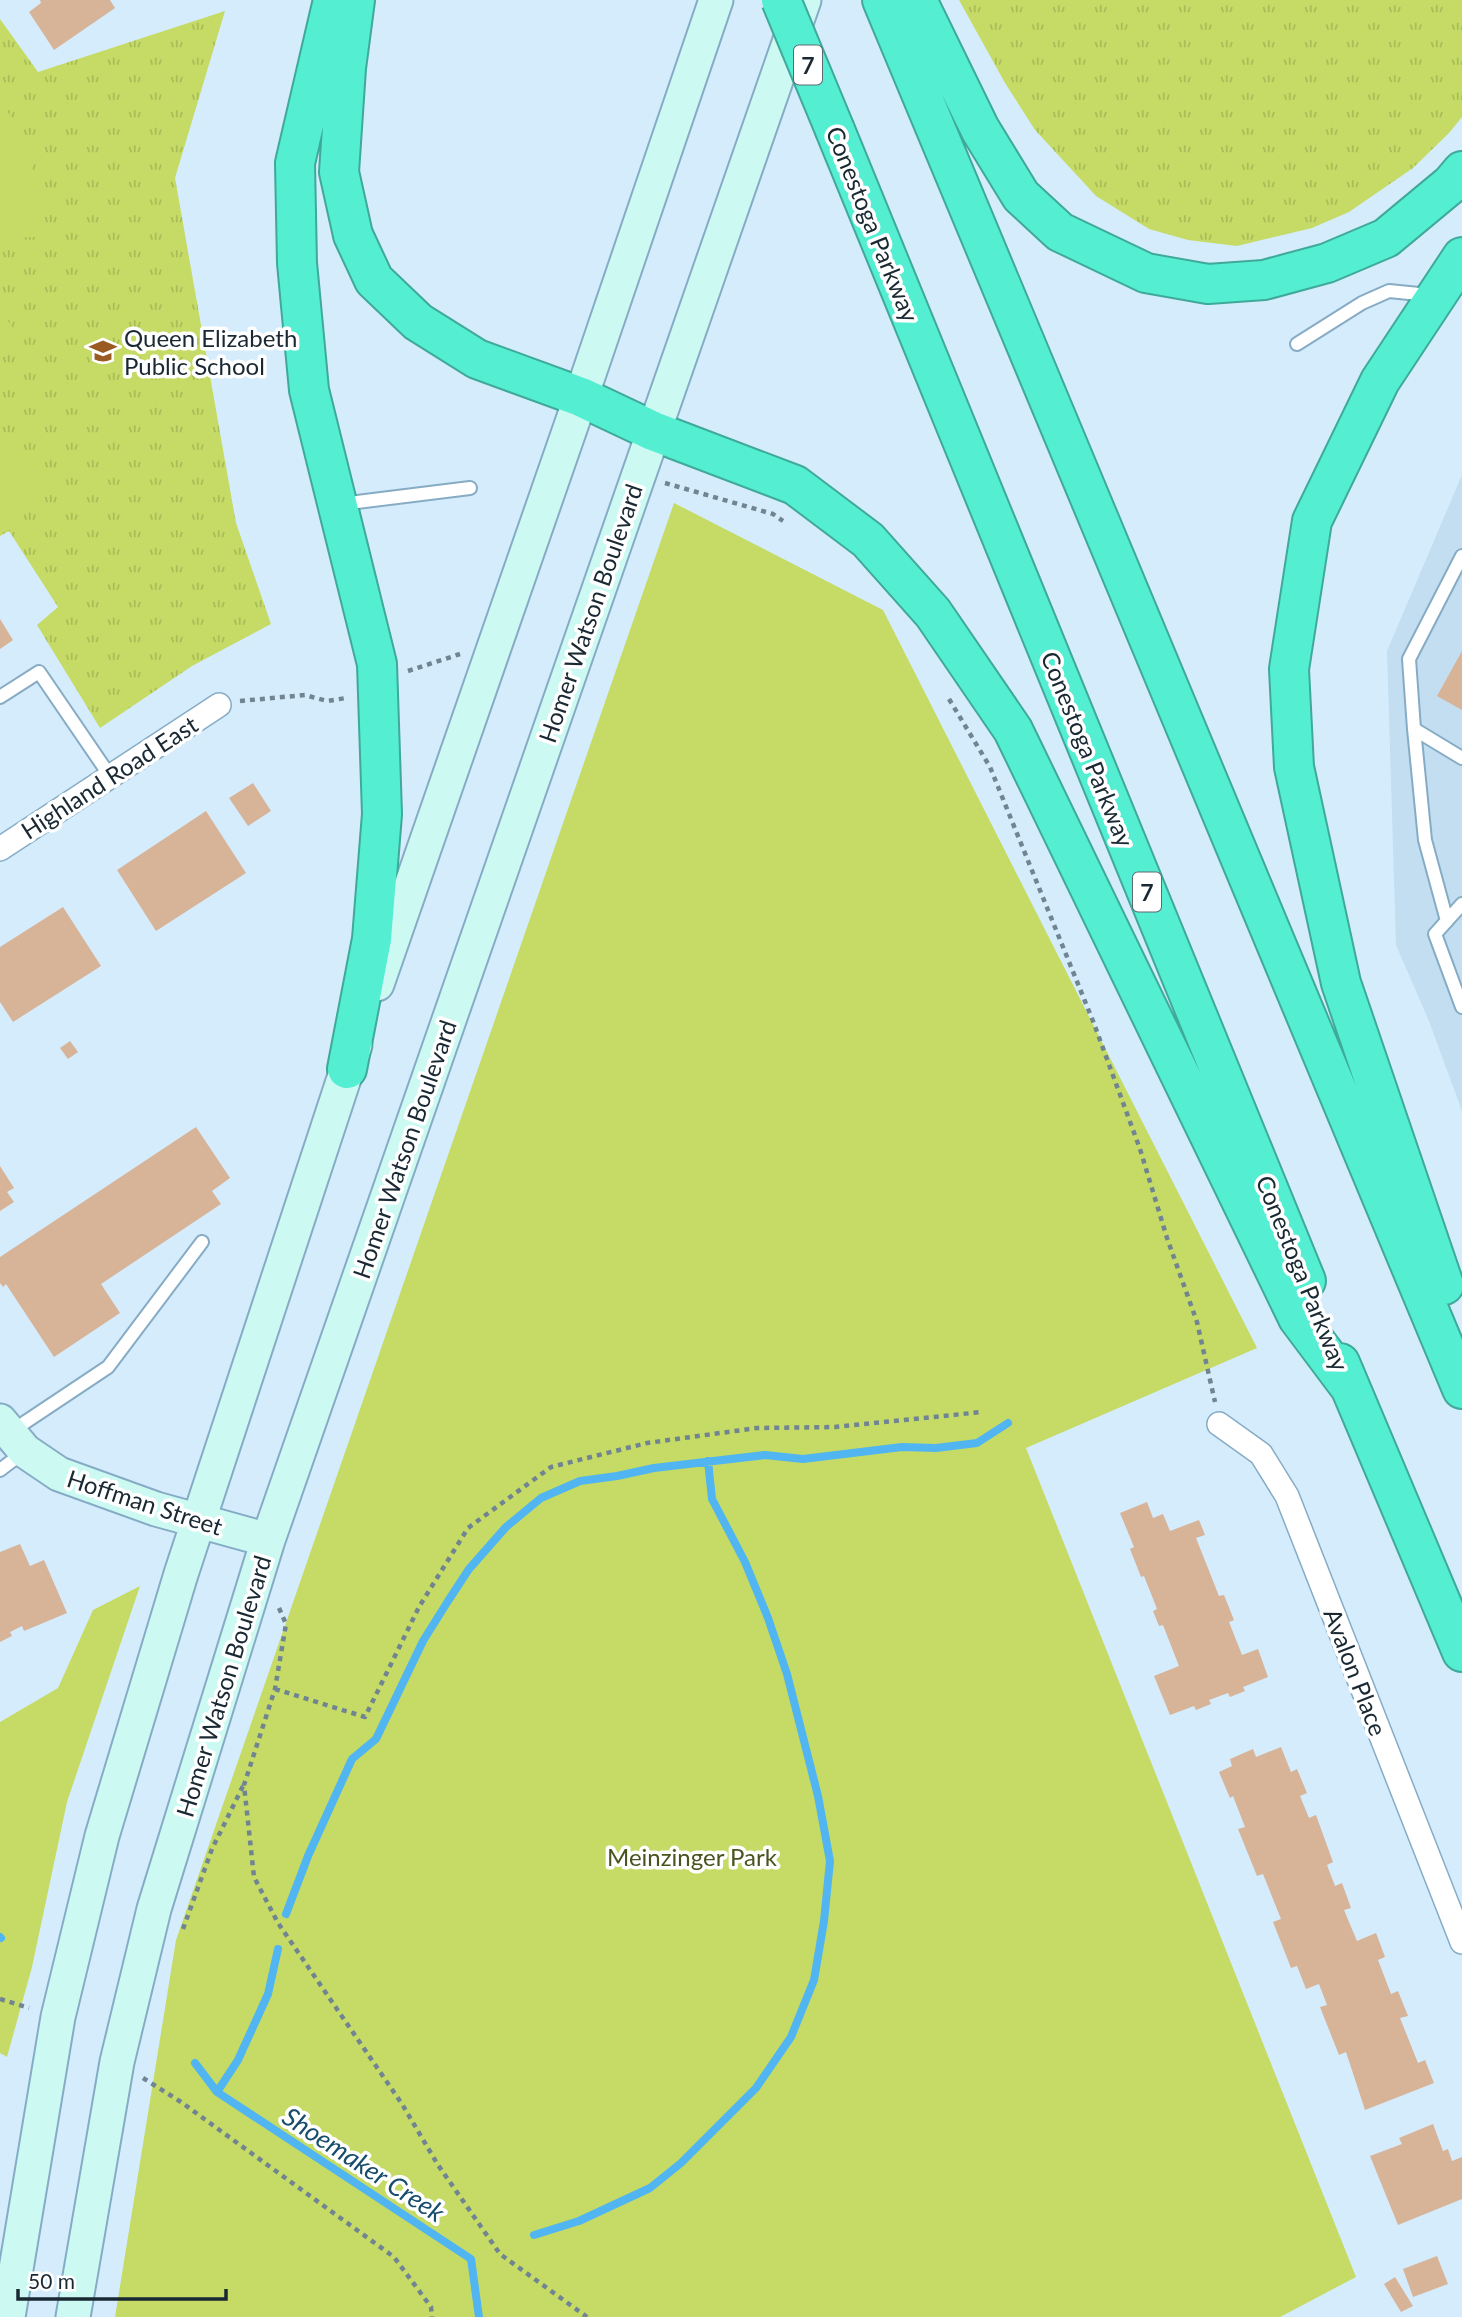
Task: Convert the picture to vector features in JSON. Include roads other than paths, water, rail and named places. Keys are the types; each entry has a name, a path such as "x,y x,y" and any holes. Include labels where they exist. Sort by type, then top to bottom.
{"highway":[{"path":"333,0 295,163 297,263 309,390 377,664 382,814 374,925 347,1069"},
{"path":"355,0 345,68 339,172 353,235 374,280 418,322 477,359 582,397 653,431 794,485 868,540 933,613 1013,730 1298,1318 1349,1386"},
{"name":"Conestoga Parkway","path":"782,0 1349,1386 1462,1651"},
{"path":"895,3 980,129 1021,196 1060,232 1146,273 1208,284 1264,280 1327,263 1386,238 1451,184 1462,171"},
{"path":"895,3 1462,1389"},
{"path":"1462,257 1380,382 1312,521 1289,669 1294,767 1341,983 1462,1337"}],"main road":[{"path":"8,2317 58,2017 102,1836 199,1521 347,1069 582,397 716,0"},
{"name":"Homer Watson Boulevard","path":"73,2317 136,2069 154,1909 268,1540 651,476 653,431 804,0"},
{"name":"Hoffman Street","path":"8,1444 59,1474 122,1499 268,1540"}],"street":[{"name":"Highland Road East","path":"0,849 219,705"},
{"name":"Avalon Place","path":"1219,1424 1261,1454 1287,1496 1462,1942"}],"lane":[{"path":"1297,344 1362,303 1389,291 1436,297"},
{"path":"337,505 470,488"},
{"path":"1447,921 1425,840 1409,659 1462,556"},
{"path":"0,697 39,672 110,776"},
{"path":"1414,729 1462,758"},
{"path":"1461,1001 1435,934 1462,904"},
{"path":"8,1444 108,1367 202,1242"}],"waterway":[{"path":"286,1914 308,1856 352,1759 376,1739 423,1641 469,1569 506,1527 541,1498 580,1481 654,1468 765,1455 803,1459 902,1447 936,1448 977,1443 1008,1423"},
{"path":"534,2235 579,2221 650,2188 681,2163 756,2088 791,2037 814,1980 830,1861 818,1796 787,1674 745,1562 712,1499 708,1461"},
{"path":"217,2092 238,2060 268,1994 278,1949"},
{"name":"Shoemaker Creek","path":"195,2063 217,2092 471,2259 479,2317"}],"place":[{"name":"Queen Elizabeth Public School","path":"103,351"}],"park label":[{"name":"Meinzinger Park","path":"692,1856"}]}
